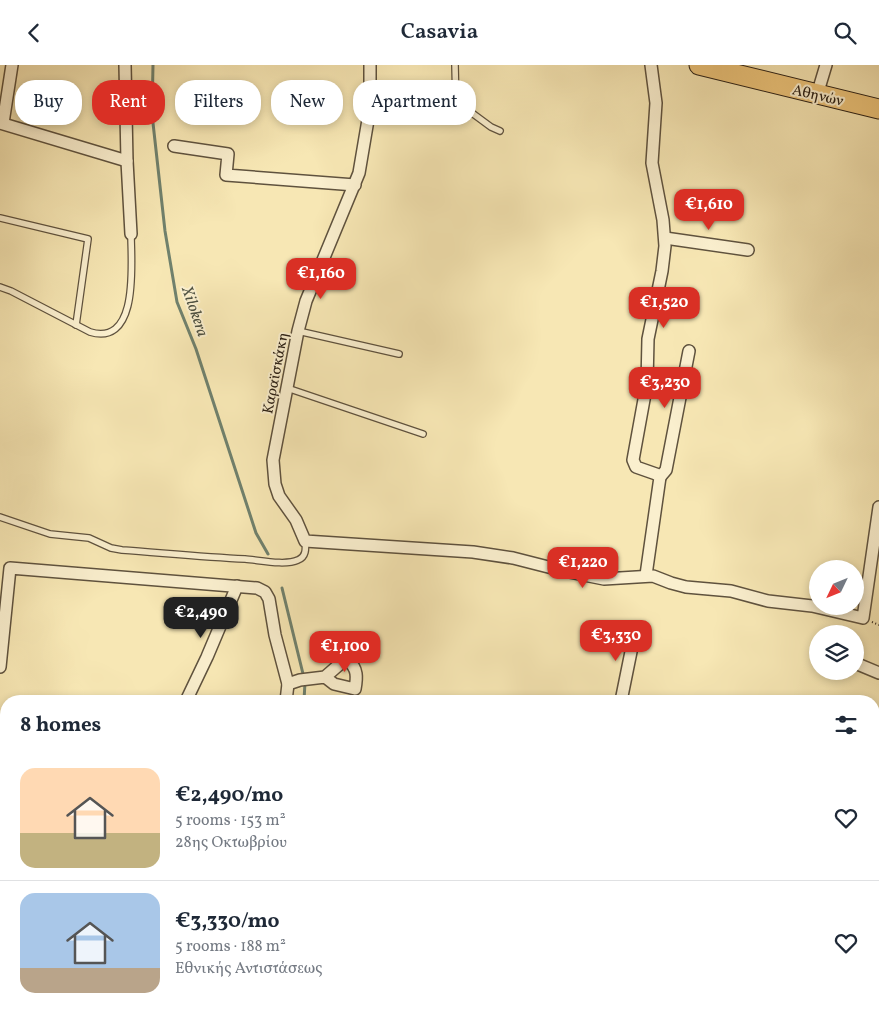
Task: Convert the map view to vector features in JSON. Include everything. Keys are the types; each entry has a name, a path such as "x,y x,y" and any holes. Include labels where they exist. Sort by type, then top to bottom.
{"main road":[{"name":"Αθηνών","path":"699,65 730,69 817,95 879,109"}],"street":[{"path":"12,65 1,123 127,161"},
{"path":"125,65 131,234"},
{"name":"Καραϊσκάκη","path":"370,65 370,80"},
{"path":"651,65 656,103 652,163 665,238 662,271 648,339 647,383 633,460 636,467 660,477"},
{"path":"817,95 826,65"},
{"name":"Καραϊσκάκη","path":"305,541 296,520 280,496 275,484 273,460 298,331 311,289 355,185 359,173 367,125"},
{"path":"174,146 228,154 226,175 355,185"},
{"path":"665,238 748,250"},
{"path":"646,575 660,477 666,470 689,351"},
{"path":"305,541 473,552 514,558 604,579 654,575 671,583 686,587 731,591 768,601 812,606 863,618 879,507"},
{"path":"0,667 10,568 237,586 257,588 265,592 269,599 273,627 288,684 287,695"},
{"path":"189,695 237,586"},
{"path":"623,695 636,627"},
{"path":"864,667 879,673"},
{"path":"288,684 305,679 325,677"}],"lane":[{"path":"455,65 455,80"},
{"path":"476,116 500,131"},
{"path":"0,218 88,239 76,325"},
{"path":"0,287 12,291 90,332 101,334 108,332 116,328 124,317 128,306 131,281 131,234"},
{"path":"298,331 399,354"},
{"path":"287,388 423,434"},
{"path":"0,517 50,534 89,538 111,548 218,558 296,561 303,557 306,549 305,541"}],"waterway":[{"name":"Xilokera","path":"153,65 152,114 165,231 177,302 196,349 256,533 268,554"},
{"name":"Xilokera","path":"282,588 305,682 304,695"}]}
